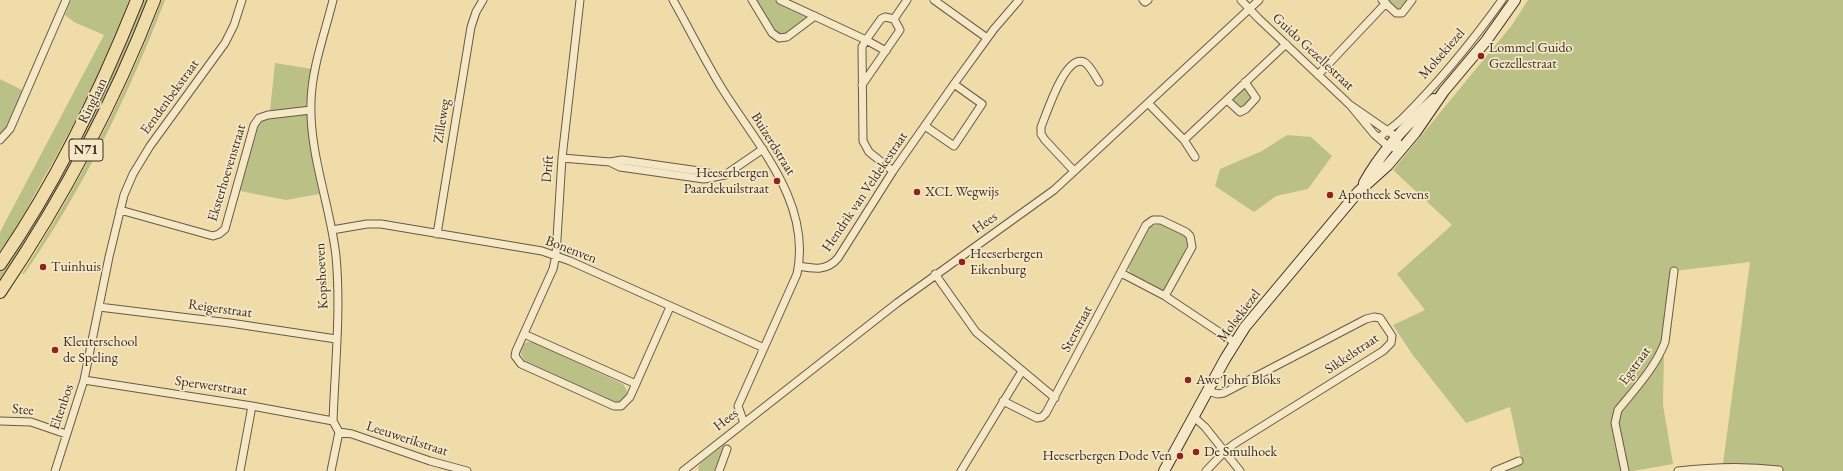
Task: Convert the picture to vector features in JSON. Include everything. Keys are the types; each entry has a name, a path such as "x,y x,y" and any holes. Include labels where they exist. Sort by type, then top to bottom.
{"highway":[{"name":"Ringlaan","path":"0,264 39,203 78,132 119,47 137,0"},
{"name":"Ringlaan","path":"0,292 57,203 83,155 125,70 154,0"}],"main road":[{"name":"Molsekiezel","path":"1358,192 1388,165 1425,120 1444,91 1486,41 1515,0"},
{"name":"Molsekiezel","path":"1164,471 1234,342 1358,192 1389,147 1420,112 1444,91"}],"street":[{"path":"0,140 10,129 66,0"},
{"name":"Eendenbekstraat","path":"120,210 124,195 150,146 225,43 234,25 242,0"},
{"name":"Kopshoeven","path":"333,0 313,80 311,110 316,162 332,230 338,278 333,421"},
{"name":"Zilleweg","path":"476,0 476,12"},
{"name":"Zilleweg","path":"437,234 471,27 476,12 483,0"},
{"name":"Drift","path":"580,0 562,158 556,255 553,269 515,356 521,364 528,368 614,406 621,406 628,401 670,307"},
{"name":"Buizerdstraat","path":"673,0 722,89 772,163 792,206 799,236 799,266 792,286 738,406 744,423"},
{"path":"752,0 772,33 779,38 787,37 815,16"},
{"path":"780,0 886,50"},
{"path":"894,20 907,0"},
{"path":"934,0 987,38"},
{"name":"Hendrik van Veldekestraat","path":"799,266 816,269 828,267 833,264 845,248 893,171 954,84 987,38 1019,0"},
{"path":"1143,0 1145,2 1148,0"},
{"name":"Guido Gezellestraat","path":"1241,0 1350,105 1379,138 1389,147"},
{"name":"Hees","path":"688,469 744,423 936,274 1054,190 1259,0"},
{"path":"1318,75 1384,2 1399,14 1402,13 1412,0"},
{"name":"Molsekiezel","path":"1379,138 1400,120 1428,92 1482,28 1502,0"},
{"path":"862,85 900,30 894,20 885,17 881,19 862,47 862,85 863,141 865,148 893,171"},
{"path":"1184,140 1286,44"},
{"path":"1074,171 1045,140 1041,134 1041,127 1059,82 1065,71 1070,66 1077,62 1083,61 1087,64 1099,82"},
{"path":"1226,100 1240,112 1252,103 1256,98 1245,82"},
{"name":"Hendrik van Veldekestraat","path":"925,126 954,146 982,104 954,84"},
{"path":"1148,103 1184,140 1195,156"},
{"name":"Guido Gezellestraat","path":"1350,105 1397,138"},
{"name":"Eksterhoevenstraat","path":"120,210 213,236 219,234 225,230 254,125 259,118 268,115 311,110"},
{"path":"1389,147 1401,149 1397,138"},
{"path":"562,158 610,162 622,160 706,172 713,176 724,175 763,149"},
{"name":"Eltenbos","path":"55,471 84,380 120,210"},
{"name":"Sterstraat","path":"1003,401 1037,418 1042,417 1046,413 1146,225 1153,220 1161,220 1186,232 1190,236 1192,247 1165,296"},
{"name":"Bonenven","path":"332,230 368,224 381,224 542,251 556,255 764,348"},
{"name":"Egstraat","path":"1625,471 1615,423 1616,416 1618,410 1654,365 1661,353 1665,342 1674,271"},
{"path":"1121,273 1165,296 1234,342"},
{"path":"936,274 976,332 1055,398"},
{"name":"Reigerstraat","path":"99,307 230,323 336,339"},
{"name":"Sikkelstraat","path":"1206,471 1225,451 1383,351 1391,343 1392,336 1380,318 1374,317 1366,319 1224,393 1218,394 1207,391"},
{"path":"524,334 636,384"},
{"path":"961,471 1022,371"},
{"name":"Sperwerstraat","path":"84,380 252,406 333,421"},
{"path":"240,471 252,406"},
{"path":"1194,417 1205,427 1240,471"},
{"path":"330,471 339,432 333,421"},
{"name":"Stee","path":"0,422 31,422 66,434"},
{"name":"Leeuwerikstraat","path":"339,432 352,434 430,461 467,471"},
{"path":"719,471 727,449"},
{"path":"1495,471 1519,461"},
{"path":"1678,471 1711,469 1779,470"}],"green space":[{"path":"71,0 129,0 100,70 78,115 27,208 0,251 0,232 104,35 74,22 65,15"},
{"path":"142,0 148,0 107,97 47,210 0,282 0,272"},
{"path":"162,0 165,0 151,36 103,142 66,209 24,274 22,274 62,208 99,141 132,72"},
{"path":"755,0 775,0 804,13 807,19 785,36 776,34"},
{"path":"1386,0 1408,0 1398,10"},
{"path":"1528,0 1843,0 1843,471 1722,471 1750,262 1674,271 1664,352 1663,405 1673,464 1633,471 1505,471 1522,463 1510,407 1466,423 1412,354 1393,325 1425,310 1397,274 1452,225 1393,170 1512,25"},
{"path":"275,63 312,69 306,106 303,109 270,111"},
{"path":"0,79 24,91 6,131 0,136"},
{"path":"1243,88 1245,88 1253,98 1241,109 1232,100"},
{"path":"307,114 313,165 319,194 286,200 240,191 259,124 265,119"},
{"path":"1287,135 1311,137 1332,156 1308,189 1276,196 1254,212 1215,186 1220,169 1262,151"},
{"path":"1161,224 1185,236 1188,244 1167,286 1163,290 1159,290 1132,275 1128,268 1149,227"},
{"path":"527,342 533,342 623,384 627,393 621,402 615,402 525,361 520,352 522,345"},
{"path":"726,443 717,471 699,471 698,467 701,463"}],"place":[{"name":"Lommel Guido Gezellestraat","path":"1481,56"},
{"name":"Heeserbergen Paardekuilstraat","path":"777,181"},
{"name":"XCL Wegwijs","path":"917,192"},
{"name":"Apotheek Sevens","path":"1330,195"},
{"name":"Heeserbergen Eikenburg","path":"962,262"},
{"name":"Tuinhuis","path":"43,267"},
{"name":"Kleuterschool de Speling","path":"55,350"},
{"name":"Awc John Bloks","path":"1188,380"},
{"name":"De Smulhoek","path":"1196,452"},
{"name":"Heeserbergen Dode Ven","path":"1180,456"}]}
